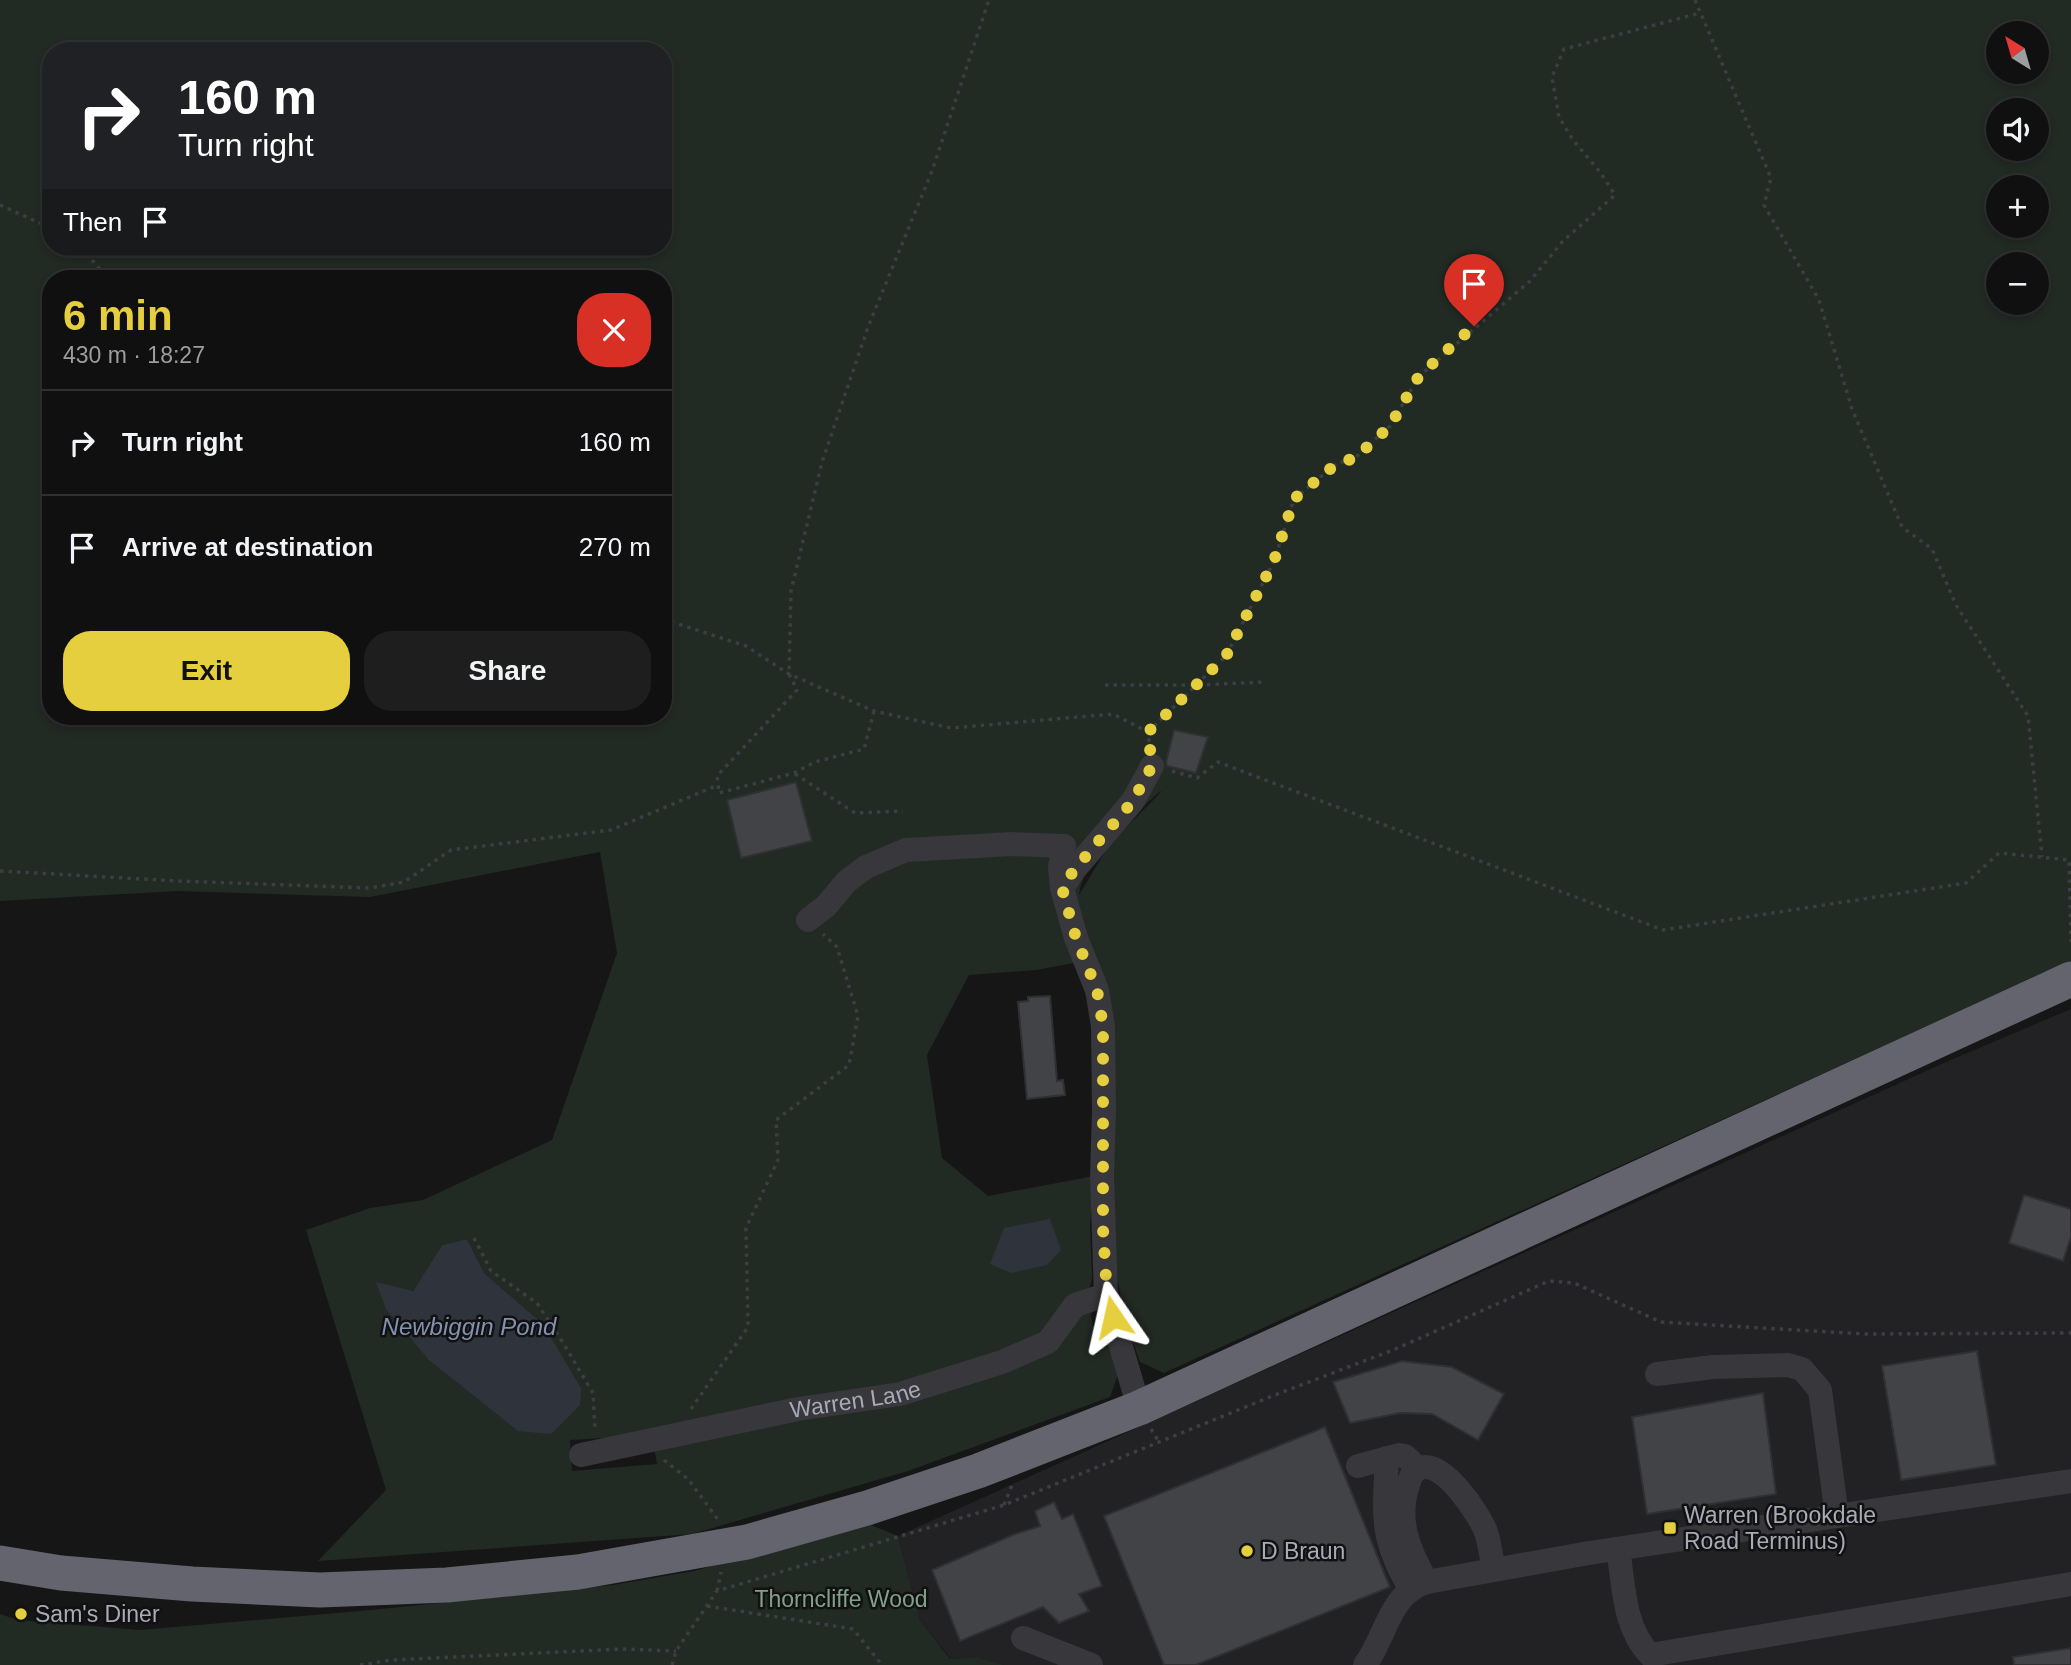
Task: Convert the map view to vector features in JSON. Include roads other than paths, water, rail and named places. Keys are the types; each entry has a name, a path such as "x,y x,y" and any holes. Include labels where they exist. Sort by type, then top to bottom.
{"highway":[{"path":"0,1563 61,1573 192,1584 320,1590 447,1584 578,1572 726,1545 867,1508 978,1471 1139,1408 2071,979"}],"street":[{"path":"1062,888 1133,801 1152,766"},
{"path":"808,920 826,906 847,881 866,867 906,850 1012,845 1064,846 1060,867 1062,888 1076,938 1097,990 1103,1026 1104,1111 1101,1176 1107,1295 1139,1408"},
{"name":"Warren Lane","path":"589,1454 798,1409 900,1394 1002,1362 1048,1342 1075,1305 1107,1295"},
{"path":"1657,1374 1713,1367 1788,1365 1802,1369 1820,1390 1837,1516"},
{"path":"1358,1466 1405,1456 1418,1468 1432,1468 1468,1500 1486,1533 1494,1569"},
{"path":"1387,1458 1387,1539 1398,1568 1419,1586"},
{"path":"1418,1468 1410,1476 1405,1493 1404,1524 1419,1586"},
{"path":"1365,1665 1373,1655 1395,1605 1419,1586 1494,1569 1590,1553 2071,1481"},
{"path":"1618,1549 1630,1626 1639,1644 1650,1655 2071,1584"},
{"path":"1023,1638 1091,1665"}],"water":[{"path":"1050,1219 1061,1250 1047,1265 1011,1273 990,1264 1004,1228"},
{"name":"Newbiggin Pond","path":"467,1239 484,1273 542,1323 581,1388 580,1405 551,1434 518,1431 429,1360 386,1309 376,1282 413,1291 442,1245"}],"place":[{"name":"Warren (Brookdale Road Terminus)","path":"1670,1528"},
{"name":"D Braun","path":"1247,1551"},
{"name":"Sam's Diner","path":"21,1614"}],"park label":[{"name":"Thorncliffe Wood","path":"841,1599"}]}
